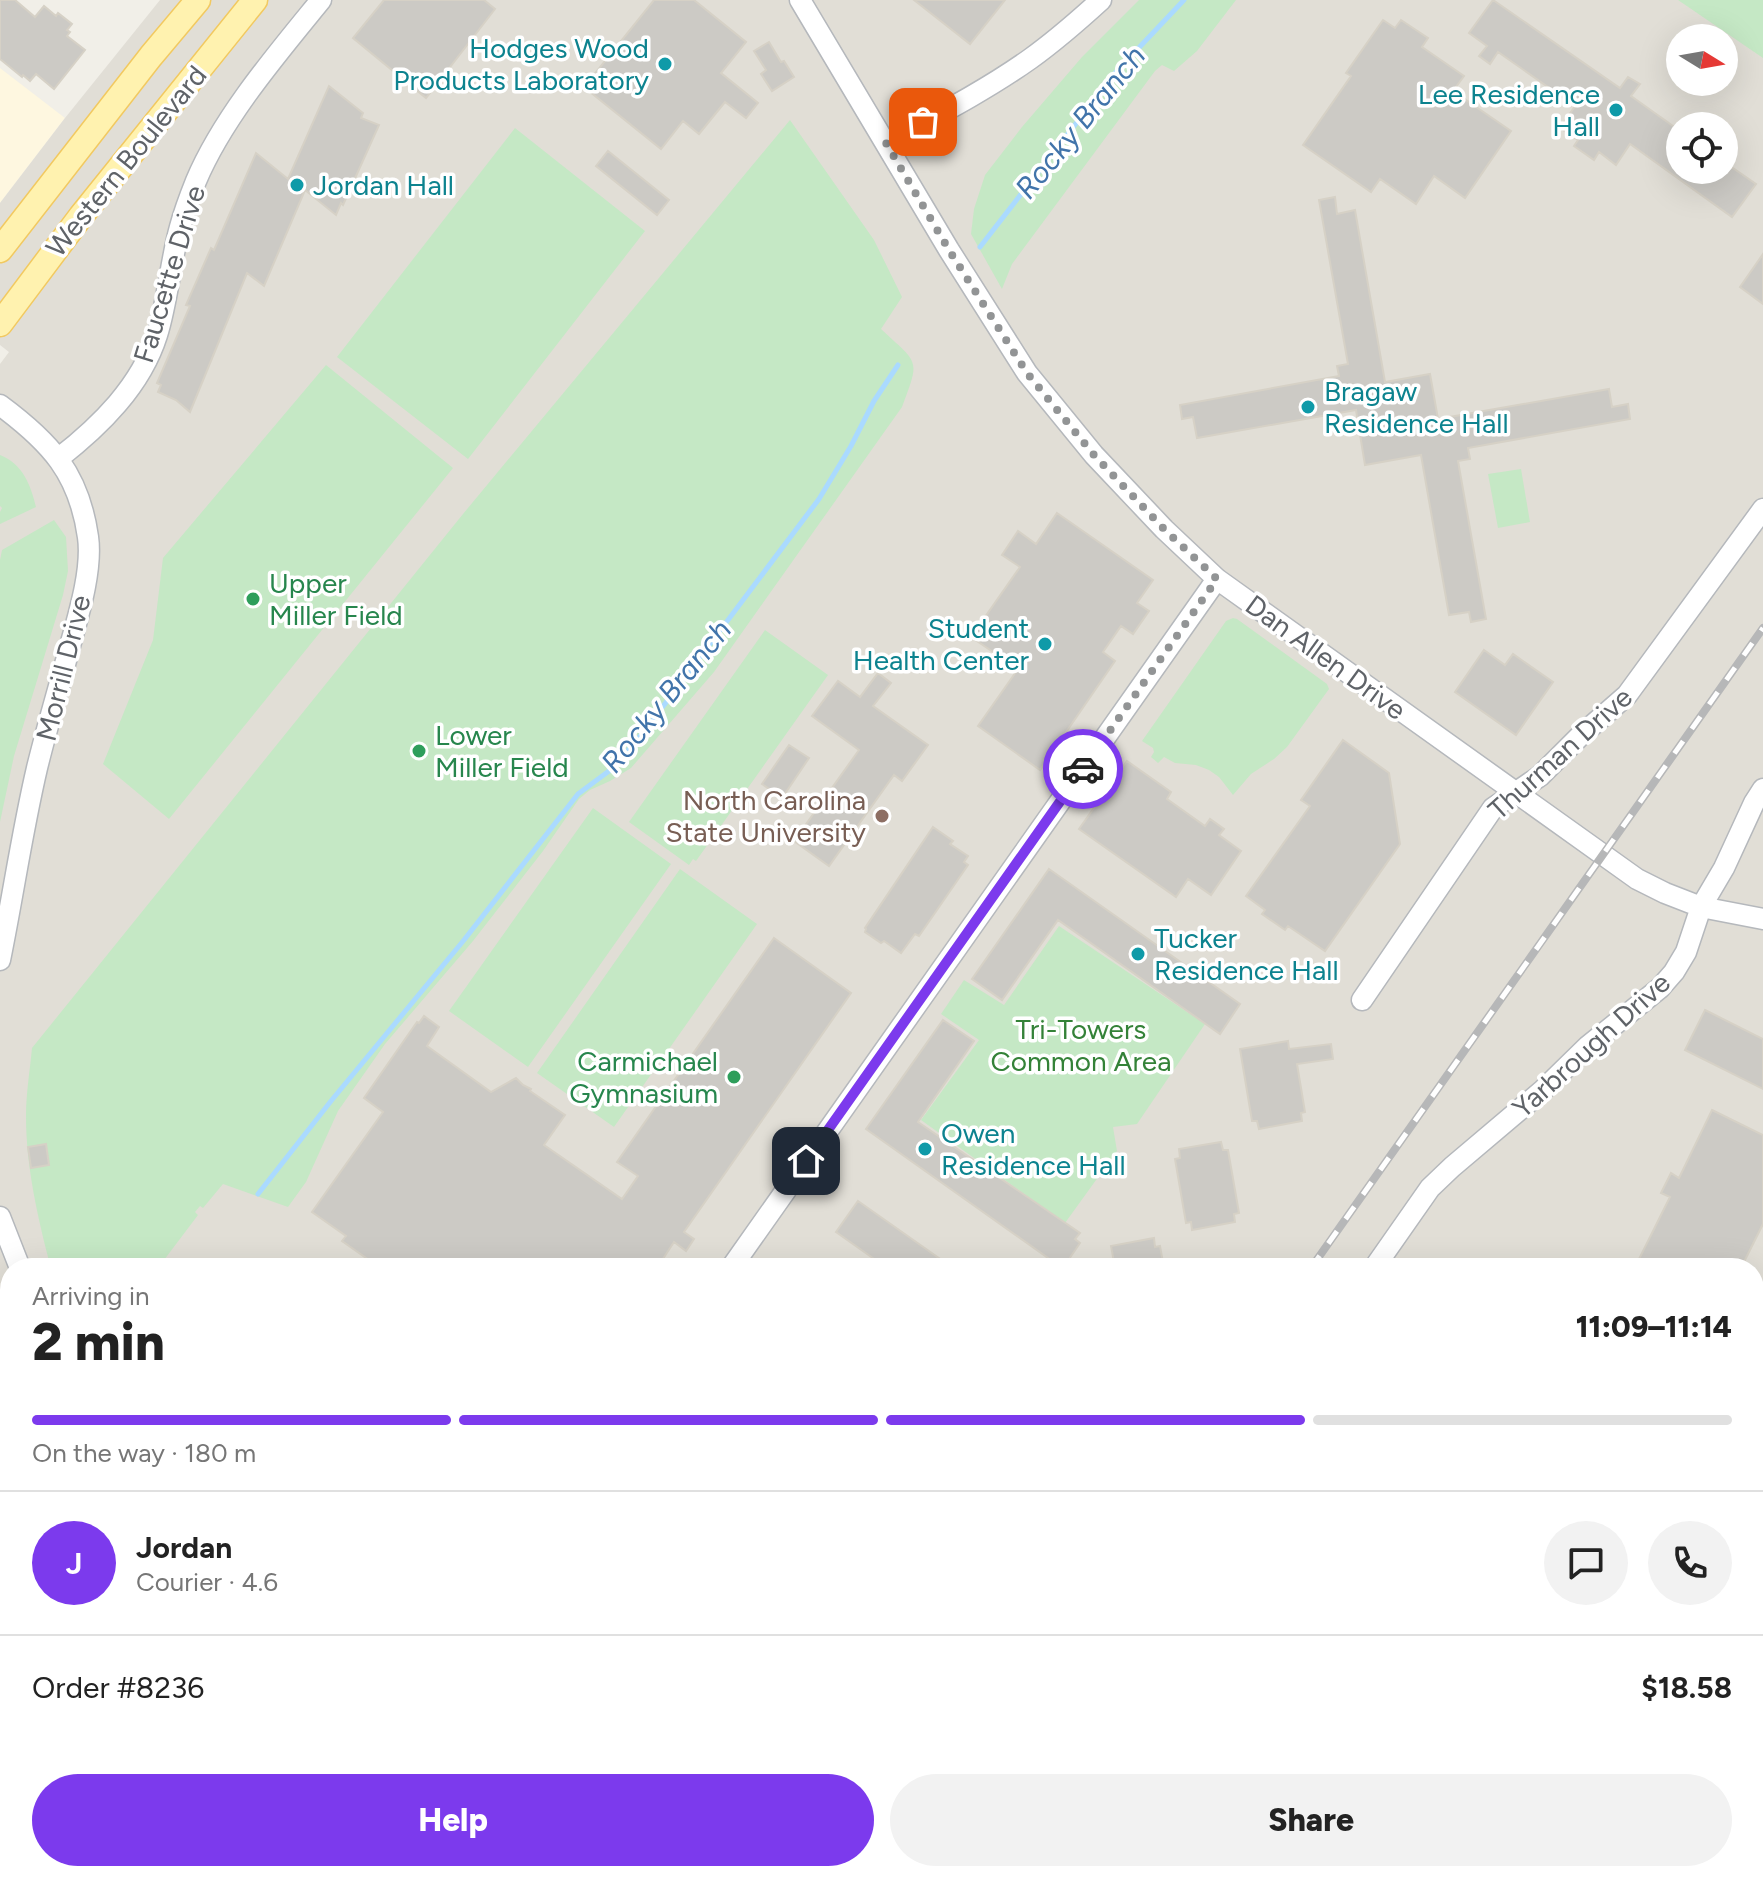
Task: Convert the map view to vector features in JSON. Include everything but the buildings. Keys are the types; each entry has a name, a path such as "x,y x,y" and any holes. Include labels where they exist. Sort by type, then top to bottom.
{"main road":[{"name":"Western Boulevard","path":"0,250 198,0"},
{"name":"Western Boulevard","path":"0,324 81,216 255,0"}],"street":[{"name":"Faucette Drive","path":"59,458 87,435 140,373 157,334 179,229 198,177 228,124 262,74 321,0"},
{"name":"Dan Allen Drive","path":"800,0 949,250 1027,373 1094,455 1164,529 1217,579 1637,879 1701,907 1763,919"},
{"path":"886,143 1028,60 1101,0"},
{"name":"Morrill Drive","path":"0,405 32,430 59,458 71,481 89,541 81,604 31,798 0,960"},
{"name":"Thurman Drive","path":"1362,1000 1493,808 1540,776 1627,695 1763,509"},
{"path":"738,1258 1217,579"},
{"name":"Yarbrough Drive","path":"1381,1258 1430,1188 1543,1090 1588,1046 1660,988 1674,972 1686,952 1701,907 1763,789"},
{"path":"0,1217 16,1258"}],"shaded area":[{"name":"North Carolina State University","path":"160,0 1763,0 1763,1258 0,1258 0,364 9,352 0,345 0,203"},
{"path":"0,68 65,118 0,203"}],"green space":[{"path":"1139,0 1236,0 1197,51 1174,71 1162,65 1155,71 1012,264 1002,289 971,234 974,209 985,175 1082,57"},
{"path":"1678,0 1763,0 1763,58 1738,41 1738,24 1713,24"},
{"name":"Lower Miller Field","path":"790,120 874,240 902,297 881,329 912,362 912,379 902,407 714,672 631,768 579,799 473,941 385,1044 338,1111 306,1182 288,1207 223,1184 203,1208 200,1206 195,1212 198,1215 166,1258 48,1258 28,1154 26,1107 32,1048 463,514"},
{"path":"515,128 645,231 468,459 337,357"},
{"name":"Upper Miller Field","path":"326,365 453,468 169,819 103,764 153,640 163,558"},
{"path":"0,455 20,469 36,507 0,524 2,508"},
{"path":"1521,469 1530,522 1498,528 1488,474"},
{"path":"54,520 66,537 68,571 14,756 0,822 0,560 2,550"},
{"path":"1233,618 1327,684 1329,689 1287,747 1251,774 1233,795 1209,770 1175,763 1164,757 1158,763 1151,757 1153,748 1142,741 1226,621"},
{"path":"765,630 828,675 696,861 693,859 689,865 629,822"},
{"path":"593,808 671,864 528,1067 449,1011"},
{"path":"680,869 757,924 614,1127 537,1073"},
{"name":"Tri-Towers Common Area","path":"1059,926 1205,1024 1137,1124 1113,1127 1117,1151 1065,1223 921,1120 979,1040 941,1014 964,980 1004,1005"}],"waterway":[{"name":"Rocky Branch","path":"980,247 1116,72 1184,0"},
{"name":"Rocky Branch","path":"258,1194 578,794 613,768 646,729 819,499 898,365"}],"railway":[{"path":"1318,1258 1763,628"}],"way so far":[{"path":"923,122 886,143 1027,373 1094,455 1164,529 1217,579 1083,769"}],"place":[{"name":"Hodges Wood Products Laboratory","path":"665,64"},
{"name":"Lee Residence Hall","path":"1616,110"},
{"name":"Jordan Hall","path":"297,185"},
{"name":"Bragaw Residence Hall","path":"1308,407"},
{"name":"Upper Miller Field","path":"253,599"},
{"name":"Student Health Center","path":"1045,644"},
{"name":"Lower Miller Field","path":"419,751"},
{"name":"North Carolina State University","path":"882,816"},
{"name":"Tucker Residence Hall","path":"1138,954"},
{"name":"Carmichael Gymnasium","path":"734,1077"},
{"name":"Owen Residence Hall","path":"925,1149"}],"route":[{"path":"806,1161 1083,769"}]}
